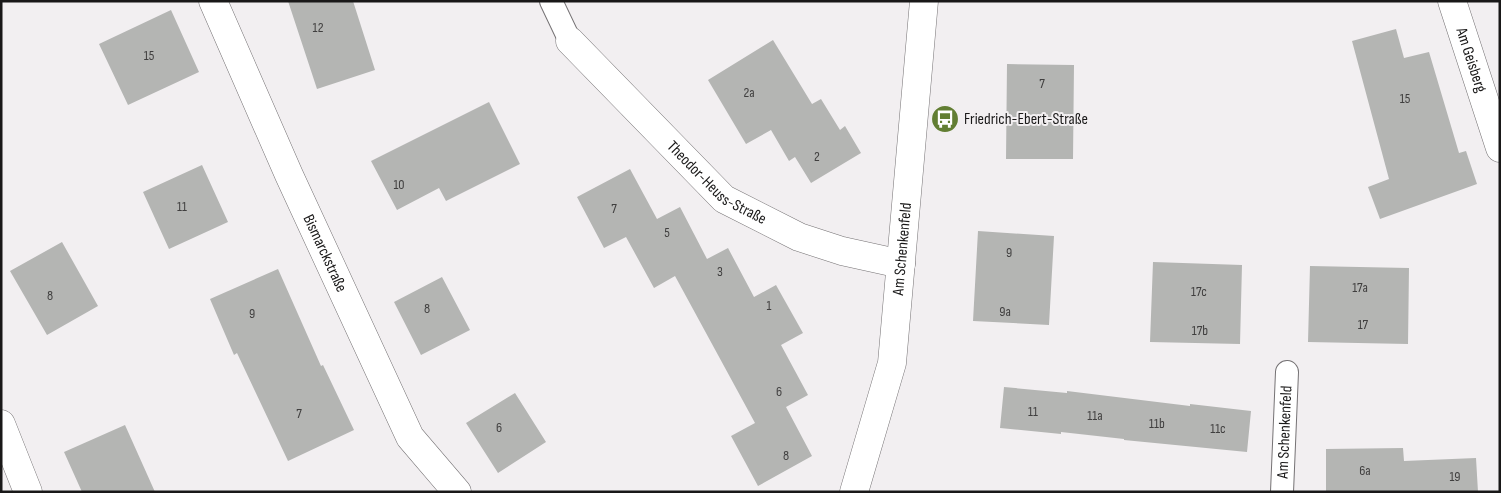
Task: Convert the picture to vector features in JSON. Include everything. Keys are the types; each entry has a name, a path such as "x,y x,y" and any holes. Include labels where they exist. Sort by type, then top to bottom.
{"street":[{"name":"Bismarckstraße","path":"213,1 289,175 410,437 458,492"},
{"name":"Am Schenkenfeld","path":"854,492 892,363 924,1"},
{"name":"Am Geisberg","path":"1452,1 1500,148"},
{"name":"Theodor-Heuss-Straße","path":"570,41 724,199 799,237 842,251 901,264"},
{"path":"1,424 28,492"}],"lane":[{"path":"552,1 570,41"},
{"name":"Am Schenkenfeld","path":"1282,492 1287,372"}],"building":[{"path":"288,1 353,1 375,70 317,89"},
{"path":"171,10 199,72 128,105 99,44"},
{"path":"1396,29 1404,58 1429,52 1459,153 1466,151 1477,184 1380,219 1368,187 1389,179 1352,41"},
{"path":"773,40 812,104 821,99 840,130 845,126 861,153 811,183 795,157 789,161 771,130 746,144 708,80"},
{"path":"1007,64 1074,65 1073,159 1006,159"},
{"path":"489,102 520,164 446,201 439,188 397,210 371,161"},
{"path":"202,165 228,222 169,249 143,192"},
{"path":"630,169 657,219 680,207 707,259 728,248 754,297 776,285 803,333 781,345 808,395 786,407 812,456 758,486 731,436 755,423 675,276 654,288 626,237 604,248 577,197"},
{"path":"978,231 1054,236 1049,325 973,321"},
{"path":"62,242 98,306 47,335 10,271"},
{"path":"1153,262 1242,265 1240,344 1150,342"},
{"path":"1310,266 1409,268 1408,344 1308,342"},
{"path":"278,269 321,366 323,365 354,430 288,461 237,353 234,355 210,299"},
{"path":"442,277 470,330 421,355 394,302"},
{"path":"1004,387 1067,393 1067,391 1190,406 1190,404 1251,411 1247,452 1061,432 1061,434 1000,428"},
{"path":"515,393 546,442 498,473 466,423"},
{"path":"125,425 155,492 82,492 64,452"},
{"path":"1403,448 1404,461 1476,458 1478,492 1326,492 1326,449"}],"place":[{"name":"Friedrich-Ebert-Straße","path":"945,119"}]}
